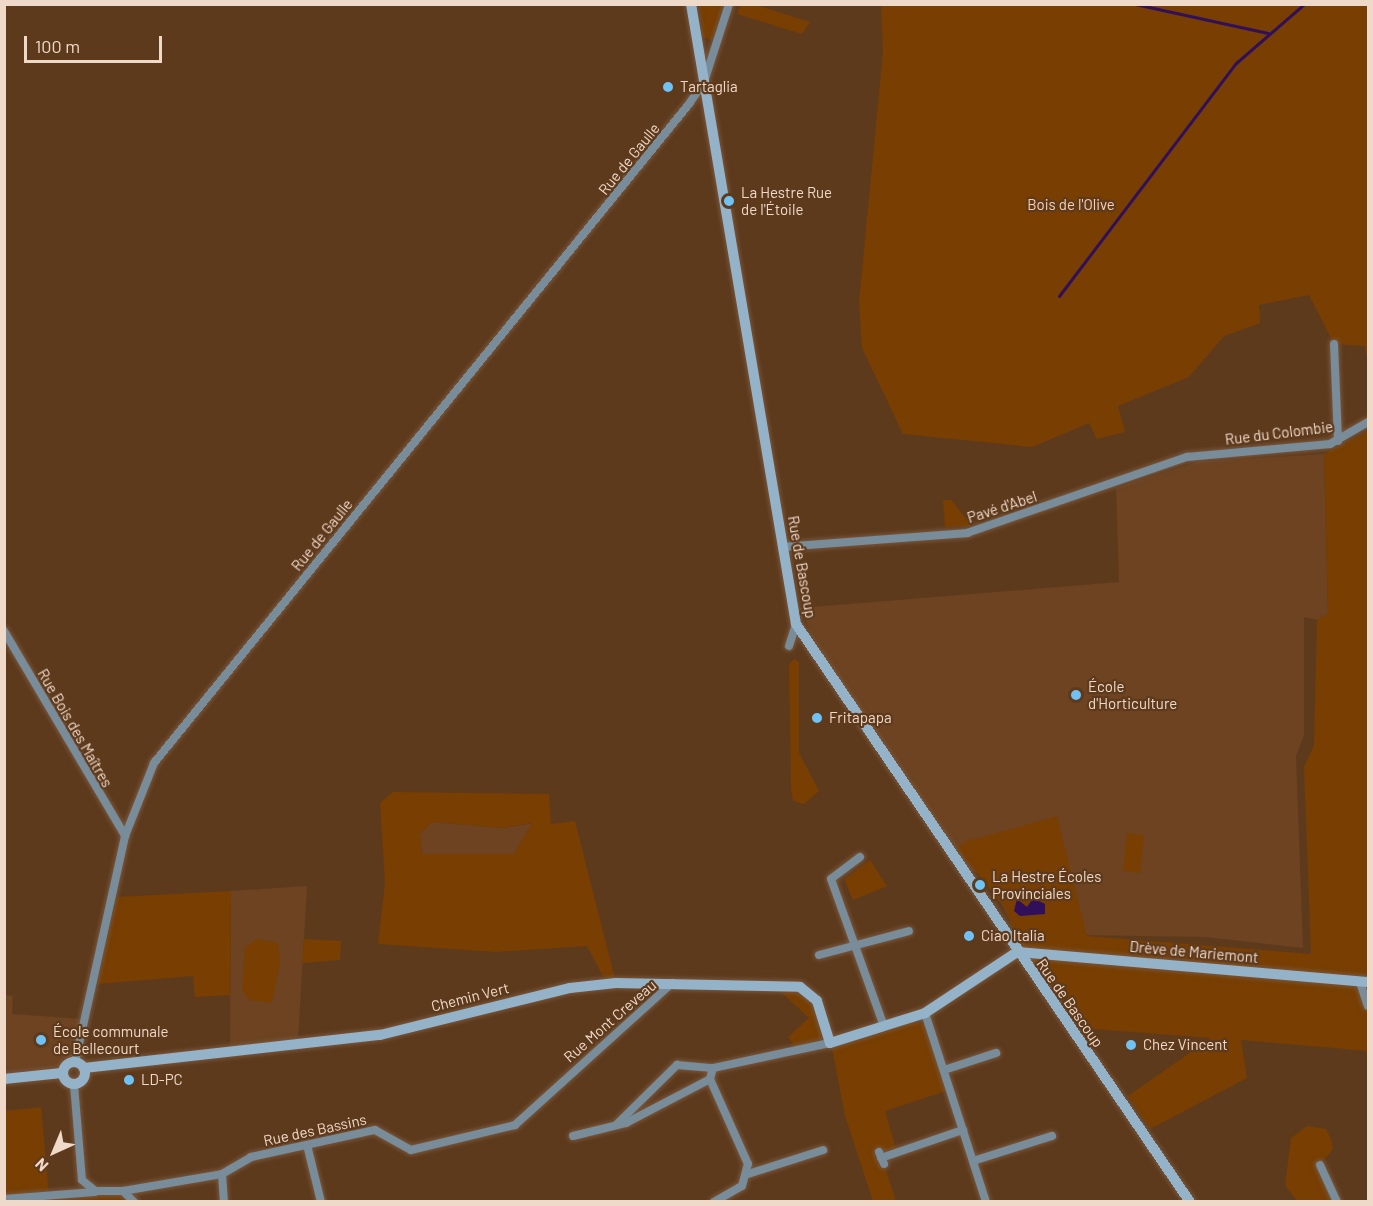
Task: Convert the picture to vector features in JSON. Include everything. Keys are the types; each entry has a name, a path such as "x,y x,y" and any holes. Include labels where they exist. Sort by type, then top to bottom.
{"street":[{"name":"Rue de Bascoup","path":"692,4 796,624 1017,952 1190,1202"},
{"path":"704,82 729,4"},
{"name":"Rue de Gaulle","path":"79,1065 125,836 142,783 171,740 704,82"},
{"path":"1334,344 1338,441"},
{"name":"Rue du Colombie","path":"1187,457 1338,441 1368,422"},
{"name":"Pavé d'Abel","path":"782,547 967,533 1187,457"},
{"path":"789,646 796,624"},
{"name":"Rue Bois des Maîtres","path":"4,631 125,836"},
{"path":"860,857 831,879 884,1026"},
{"path":"819,955 909,931"},
{"path":"616,1125 677,1065 713,1068 830,1042 925,1013 1017,952"},
{"name":"Drève de Mariemont","path":"1017,952 1364,982"},
{"path":"1364,982 1368,1006"},
{"name":"Chemin Vert","path":"79,1065 380,1035 570,988 672,983 804,989 817,1001 830,1042"},
{"name":"Rue Mont Creveau","path":"565,1078 672,983"},
{"path":"925,1013 986,1202"},
{"path":"944,1070 996,1053"},
{"path":"4,1079 62,1073 79,1065 84,1077 74,1085"},
{"path":"713,1068 710,1079 747,1150 748,1174 739,1189 714,1202"},
{"path":"62,1073 74,1085 81,1175 87,1186 99,1192"},
{"name":"Rue des Bassins","path":"123,1191 222,1174 251,1157 375,1130 411,1150 515,1125 565,1078"},
{"path":"573,1136 616,1125 710,1079"},
{"path":"881,1158 963,1130"},
{"path":"973,1161 1052,1136"},
{"path":"307,1145 321,1202"},
{"path":"748,1174 823,1150"},
{"path":"1320,1165 1337,1202"},
{"path":"222,1174 224,1202"},
{"path":"4,1199 123,1191 134,1202"}],"shaded area":[{"name":"École d'Horticulture","path":"1324,454 1328,614 1317,620 1304,617 1304,735 1296,756 1303,948 1206,937 1016,934 1002,905 978,873 968,869 821,655 800,608 1119,582 1116,488 1198,462"},
{"path":"432,822 504,828 534,823 514,854 422,854 420,834"},
{"path":"307,886 298,1041 230,1051 231,891"},
{"path":"1033,898 1045,904 1045,914 1020,916 1014,911 1017,899 1027,907"},
{"name":"École communale de Bellecourt","path":"5,995 13,996 12,1014 82,1019 75,1062 5,1079"}],"green space":[{"path":"699,5 723,6 712,40 703,37"},
{"path":"740,5 756,5 810,22 802,34 737,14"},
{"name":"Bois de l'Olive","path":"881,5 1368,5 1368,365 1365,346 1334,344 1309,295 1259,305 1260,323 1224,336 1189,377 1118,406 1125,432 1097,439 1089,423 1032,447 903,434 862,348 859,302 883,52"},
{"path":"1368,431 1368,977 1358,976 1368,982 1368,1051 1241,1040 1247,1078 1150,1129 1128,1096 1211,1038 1081,1028 1068,1010 1066,986 1039,984 1007,938 1015,932 1004,906 958,849 964,842 1057,816 1087,936 1311,954 1304,767 1314,745 1317,620 1328,614 1324,454"},
{"path":"943,500 951,500 972,526 945,527"},
{"path":"794,659 799,662 799,753 819,791 804,804 793,801 791,790 789,664"},
{"path":"393,792 549,794 551,824 575,821 616,983 607,984 587,946 496,952 378,944 385,883 380,803","holes":["432,822 504,828 532,823 514,854 422,854 420,834"]},
{"path":"1127,833 1144,835 1140,873 1123,871"},
{"path":"870,860 887,886 853,900 844,879"},
{"path":"231,891 230,995 195,997 193,976 97,984 117,897"},
{"path":"257,939 278,943 280,962 272,1003 249,1000 242,990 245,947"},
{"path":"304,939 341,941 340,960 302,963"},
{"path":"779,990 798,991 812,1001 822,1039 795,1047 788,1037 809,1018"},
{"path":"913,1021 925,1025 946,1091 885,1111 897,1153 882,1158 896,1201 873,1201 845,1116 832,1048"},
{"path":"41,1107 49,1195 72,1199 118,1190 132,1202 5,1202 5,1111"},
{"path":"1307,1126 1326,1129 1331,1139 1333,1149 1320,1165 1334,1201 1297,1201 1285,1185 1291,1138"}],"waterway":[{"path":"1135,4 1268,33"},
{"path":"1059,296 1236,63 1304,4"}],"place":[{"name":"Tartaglia","path":"668,87"},
{"name":"La Hestre Rue de l'Étoile","path":"729,201"},
{"name":"École d'Horticulture","path":"1076,695"},
{"name":"Fritapapa","path":"817,718"},
{"name":"La Hestre Écoles Provinciales","path":"980,885"},
{"name":"Ciao Italia","path":"969,936"},
{"name":"École communale de Bellecourt","path":"41,1040"},
{"name":"Chez Vincent","path":"1131,1045"},
{"name":"LD-PC","path":"129,1080"}]}
